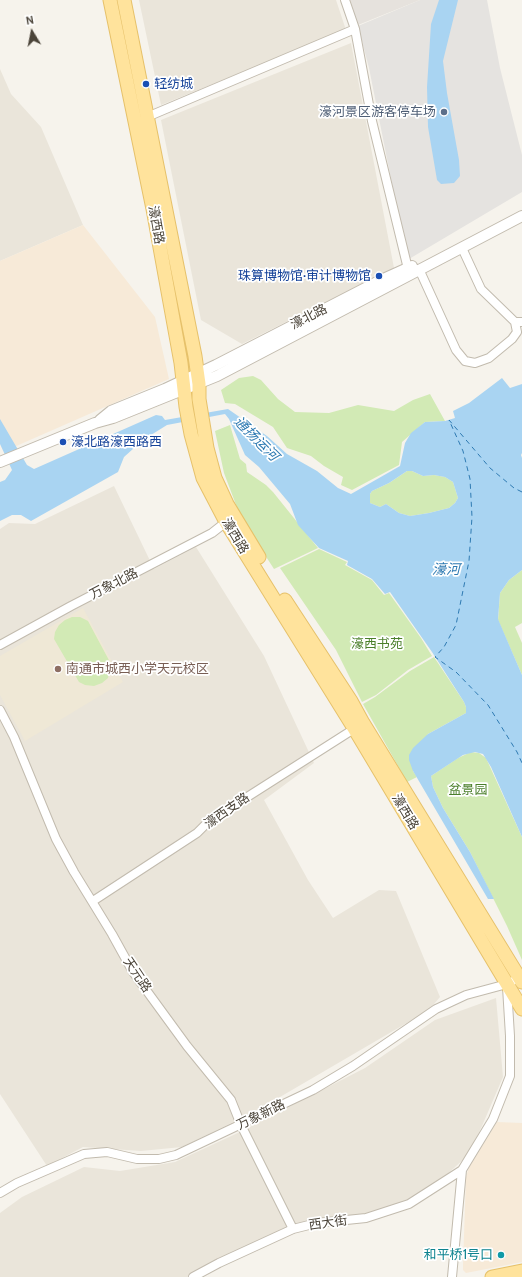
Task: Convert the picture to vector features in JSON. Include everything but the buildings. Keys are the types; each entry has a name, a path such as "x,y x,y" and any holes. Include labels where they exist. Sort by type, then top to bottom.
{"main road":[{"name":"濠西路","path":"110,0 153,209 184,385 191,434 203,478 226,522 359,725 520,980"},
{"name":"濠西路","path":"124,0 195,356 199,399 207,448 214,473 227,504 283,597 351,701 359,725 467,916 522,1009"},
{"path":"492,1277 522,1271"}],"street":[{"path":"345,0 355,29 372,121 409,271"},
{"path":"147,117 355,29"},
{"name":"濠北路","path":"409,271 522,208"},
{"name":"濠北路","path":"1,461 95,423 111,411 198,379 381,280 420,269 522,216"},
{"path":"420,269 456,350 465,361 475,363 489,358 512,340 517,332 519,322 481,289 462,248"},
{"name":"万象北路","path":"0,645 212,532 226,522"},
{"name":"天元路","path":"0,710 14,738 56,839 74,872 133,972 188,1046 231,1100 241,1125 293,1229"},
{"name":"濠西支路","path":"93,902 197,833 208,822 359,725"},
{"name":"万象新路","path":"0,1193 17,1183 84,1154 107,1152 137,1159 159,1159 176,1155 313,1090 353,1066 436,1009 466,995 520,980"},
{"path":"452,1277 462,1170 493,1119 510,1076 510,1036 507,984"},
{"name":"西大街","path":"192,1277 293,1229 317,1224 366,1218 409,1204 462,1170"}],"shaded area":[{"path":"139,0 336,0 346,30 161,105"},
{"path":"350,0 420,0 358,25"},
{"name":"濠河景区游客停车场","path":"420,0 487,0 500,68 522,155 522,192 409,259 394,194 369,68 358,26"},
{"path":"351,43 394,268 242,344 201,320 161,120"},
{"path":"0,69 11,94 41,127 83,225 0,261"},
{"path":"83,225 155,317 169,379 14,447 0,422 0,261"},
{"path":"114,486 154,569 196,547 264,656 314,763 264,800 308,880 333,918 379,890 396,891 440,997 429,1010 256,1111 182,1147 141,1151 83,1147 47,1166 0,1094 0,529 9,523 35,524"},
{"name":"南通市城西小学天元校区","path":"83,608 123,682 25,741 0,695 0,656"},
{"path":"496,998 503,1077 468,1155 440,1181 393,1211 294,1229 199,1277 0,1277 0,1213 22,1197 84,1167 120,1171 175,1162 242,1131 365,1068 435,1020"},
{"path":"497,1122 522,1123 522,1262 466,1273 463,1270 463,1265 466,1177 469,1167"}],"green space":[{"path":"253,376 261,380 278,399 295,412 329,413 358,405 394,411 413,400 430,394 445,421 425,422 402,442 399,465 352,490 341,485 343,477 324,466 311,456 287,448 273,427 235,404 225,403 221,390 239,378"},
{"path":"230,425 240,459 246,464 247,472 266,485 273,492 318,548 274,569 241,518 224,473 215,431"},
{"path":"407,471 412,471 423,476 434,475 445,477 453,482 458,498 449,508 410,516 399,513 386,504 380,507 370,503 370,494 372,491 389,483"},
{"name":"濠西书苑","path":"319,549 347,562 345,565 372,580 384,595 389,593 432,656 408,670 376,695 362,702 336,650 280,568"},
{"path":"522,570 522,623 515,627 522,643 522,675 498,620 500,593 509,580"},
{"path":"72,617 80,617 88,621 111,664 108,678 102,683 94,686 85,685 79,682 54,639 55,632 59,625"},
{"path":"434,657 464,702 466,713 428,734 413,771 417,777 407,782 363,704 410,671"},
{"name":"盆景园","path":"471,752 479,753 486,758 522,837 522,960 507,926 470,852 443,808 433,787 431,776 458,758"}],"water":[{"path":"439,0 458,0 443,61 459,160 460,176 454,183 441,184 437,180 428,127 427,87 431,24"},
{"name":"濠河","path":"502,378 510,388 522,384 522,570 509,580 500,593 498,619 522,675 522,837 491,767 483,754 475,752 463,755 431,776 433,787 443,808 470,852 494,899 488,899 413,771 409,760 409,755 413,748 428,734 466,713 464,702 432,652 390,592 385,594 372,579 347,565 348,561 319,548 298,525 290,504 259,467 245,455 229,419 225,414 167,425 143,440 124,457 118,472 31,521 21,515 12,515 0,521 0,482 5,480 12,470 0,444 0,419 27,465 34,469 156,415 162,416 165,420 228,409 267,436 287,454 317,471 338,488 351,494 400,466 405,443 411,433 425,422 445,421 455,418 453,411 469,403","holes":["407,471 412,471 423,476 434,475 445,477 453,482 458,498 455,503 449,508 410,516 399,513 386,504 380,507 370,503 370,494 372,491 389,483"]}],"ferry route":[{"path":"522,492 514,488 490,468 449,420 463,451 470,479 472,517 469,561 456,625 444,647 435,657 456,672 488,705 517,752 522,763"}],"place":[{"name":"轻纺城","path":"146,84"},
{"name":"濠河景区游客停车场","path":"444,112"},
{"name":"珠算博物馆·审计博物馆","path":"379,276"},
{"name":"濠北路濠西路西","path":"63,442"},
{"name":"南通市城西小学天元校区","path":"58,669"},
{"name":"和平桥1号口","path":"501,1255"}],"water label":[{"name":"通扬运河","path":"256,439"}]}
